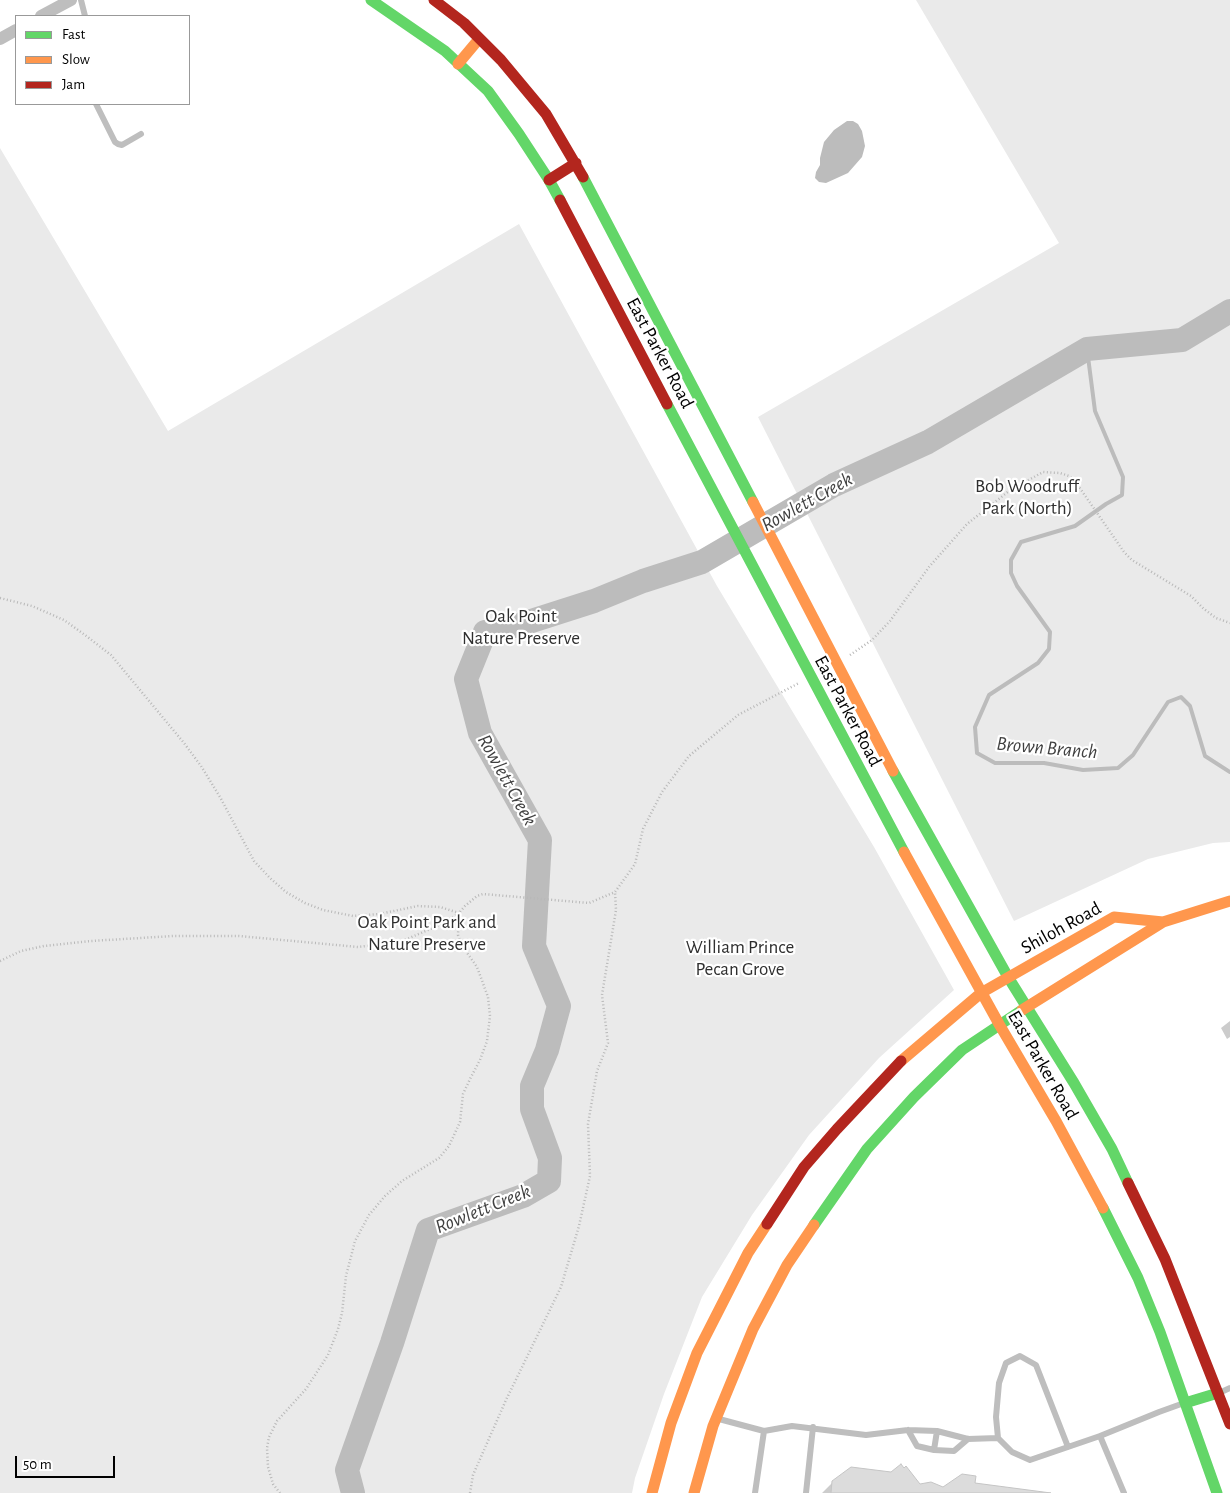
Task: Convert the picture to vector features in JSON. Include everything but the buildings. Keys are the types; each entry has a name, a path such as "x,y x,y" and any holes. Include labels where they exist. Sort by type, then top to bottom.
{"main road":[{"name":"East Parker Road","path":"371,0 445,52 488,91 549,180 836,726 981,992 1056,1121 1130,1262 1160,1332 1217,1493"},
{"name":"East Parker Road","path":"434,0 464,23 501,60 546,114 576,163 862,712 1008,977 1112,1149 1165,1259 1230,1424"},
{"path":"458,64 480,39"},
{"path":"549,180 576,163"},
{"name":"Shiloh Road","path":"694,1493 716,1418 752,1329 787,1265 867,1149 914,1097 962,1050 1026,1006 1164,922 1230,901"},
{"name":"Shiloh Road","path":"652,1493 671,1422 697,1353 748,1253 804,1167 837,1129 898,1064 981,992 1114,917 1164,922"},
{"path":"1185,1403 1218,1393"}],"street":[{"path":"45,15 71,0"},
{"path":"0,39 15,31"}],"lane":[{"path":"80,0 84,15"},
{"path":"96,105 115,142 118,144 122,145 142,134"},
{"path":"1068,1447 1036,1365 1020,1356 1006,1363 999,1383 996,1417 998,1438 1012,1452 1030,1460 1068,1447 1100,1436 1185,1403"},
{"path":"1218,1393 1230,1388"},
{"path":"716,1418 764,1431 792,1426 866,1434 908,1430 937,1431 968,1439 998,1438"},
{"path":"806,1493 813,1427"},
{"path":"908,1430 917,1446 934,1450 954,1451 968,1439"},
{"path":"755,1493 764,1431"},
{"path":"934,1450 937,1431"},
{"path":"1100,1436 1124,1493"}],"path":[{"path":"1091,507 1132,560 1178,587 1216,618 1230,623"},
{"path":"0,598 32,606 64,620 111,655 201,766 254,861 270,878 291,895 323,910 353,916 379,914 418,906 440,907 459,913"},
{"path":"470,1493 473,1475 561,1287 579,1226 590,1176 588,1124 597,1071 608,1043 602,996 616,910 615,892"},
{"path":"0,960 21,951 44,946 173,936 240,936 358,947 400,942 442,924 459,913 477,896 483,894 556,901"},
{"path":"280,1493 273,1484 268,1467 267,1448 269,1437 276,1420 306,1388 328,1356 342,1313 346,1276 355,1241 369,1215 385,1196 402,1181 432,1163 449,1146 460,1122 463,1094 486,1046 490,1016 486,987 476,966 461,944 458,935 459,913"}],"green space":[{"name":"Bob Woodruff Park (North)","path":"916,0 1230,0 1230,842 1213,843 1148,859 1014,921 758,417 1059,243"},
{"name":"Oak Point Park and Nature Preserve","path":"0,148 168,431 519,224 717,586 874,847 954,990 879,1058 809,1135 752,1215 702,1297 664,1394 635,1478 632,1493 0,1493"}],"shaded area":[{"path":"847,121 853,121 858,124 862,131 865,146 862,157 848,173 826,183 819,182 815,178 820,165 824,142 834,130"}],"waterway":[{"name":"Rowlett Creek","path":"353,1493 347,1470 392,1343 428,1230 523,1196 549,1181 550,1158 532,1109 532,1086 547,1050 559,1006 534,946 540,840 480,733 466,679 485,632 519,625 594,601 643,581 702,562 834,485 928,442 1087,349 1182,340 1230,311"},
{"name":"Brown Branch","path":"1087,349 1095,411 1123,477 1122,495 1075,526 1021,542 1011,560 1011,573 1017,586 1050,632 1049,649 1038,663 989,695 975,727 977,753 995,763 1044,763 1083,770 1118,768 1133,755 1168,702 1181,697 1190,706 1205,756 1230,772"}],"traffic: fast":[{"path":"371,0 445,51 488,91 519,134 560,200"},
{"path":"583,177 753,502"},
{"path":"667,404 904,852"},
{"path":"893,771 1008,977 1074,1083 1112,1149 1128,1183"},
{"path":"814,1225 867,1149 914,1097 962,1050 1022,1010"},
{"path":"1103,1208 1138,1278 1160,1332 1217,1493"},
{"path":"1185,1403 1218,1393"}],"traffic: slow":[{"path":"458,64 479,39"},
{"path":"753,502 893,771"},
{"path":"904,852 1103,1208"},
{"path":"1022,1010 1163,922 1230,901"},
{"path":"901,1061 981,993 1114,917 1163,922"},
{"path":"652,1493 671,1423 697,1353 748,1253 767,1224"},
{"path":"694,1493 713,1426 753,1329 787,1265 814,1225"}],"traffic: jam":[{"path":"434,0 464,23 501,60 546,114 583,177"},
{"path":"549,180 576,163"},
{"path":"560,200 667,404"},
{"path":"767,1224 804,1167 901,1061"},
{"path":"1128,1183 1165,1259 1230,1424"}],"park label":[{"name":"Oak Point Nature Preserve","path":"521,627"},
{"name":"William Prince Pecan Grove","path":"740,958"}]}
